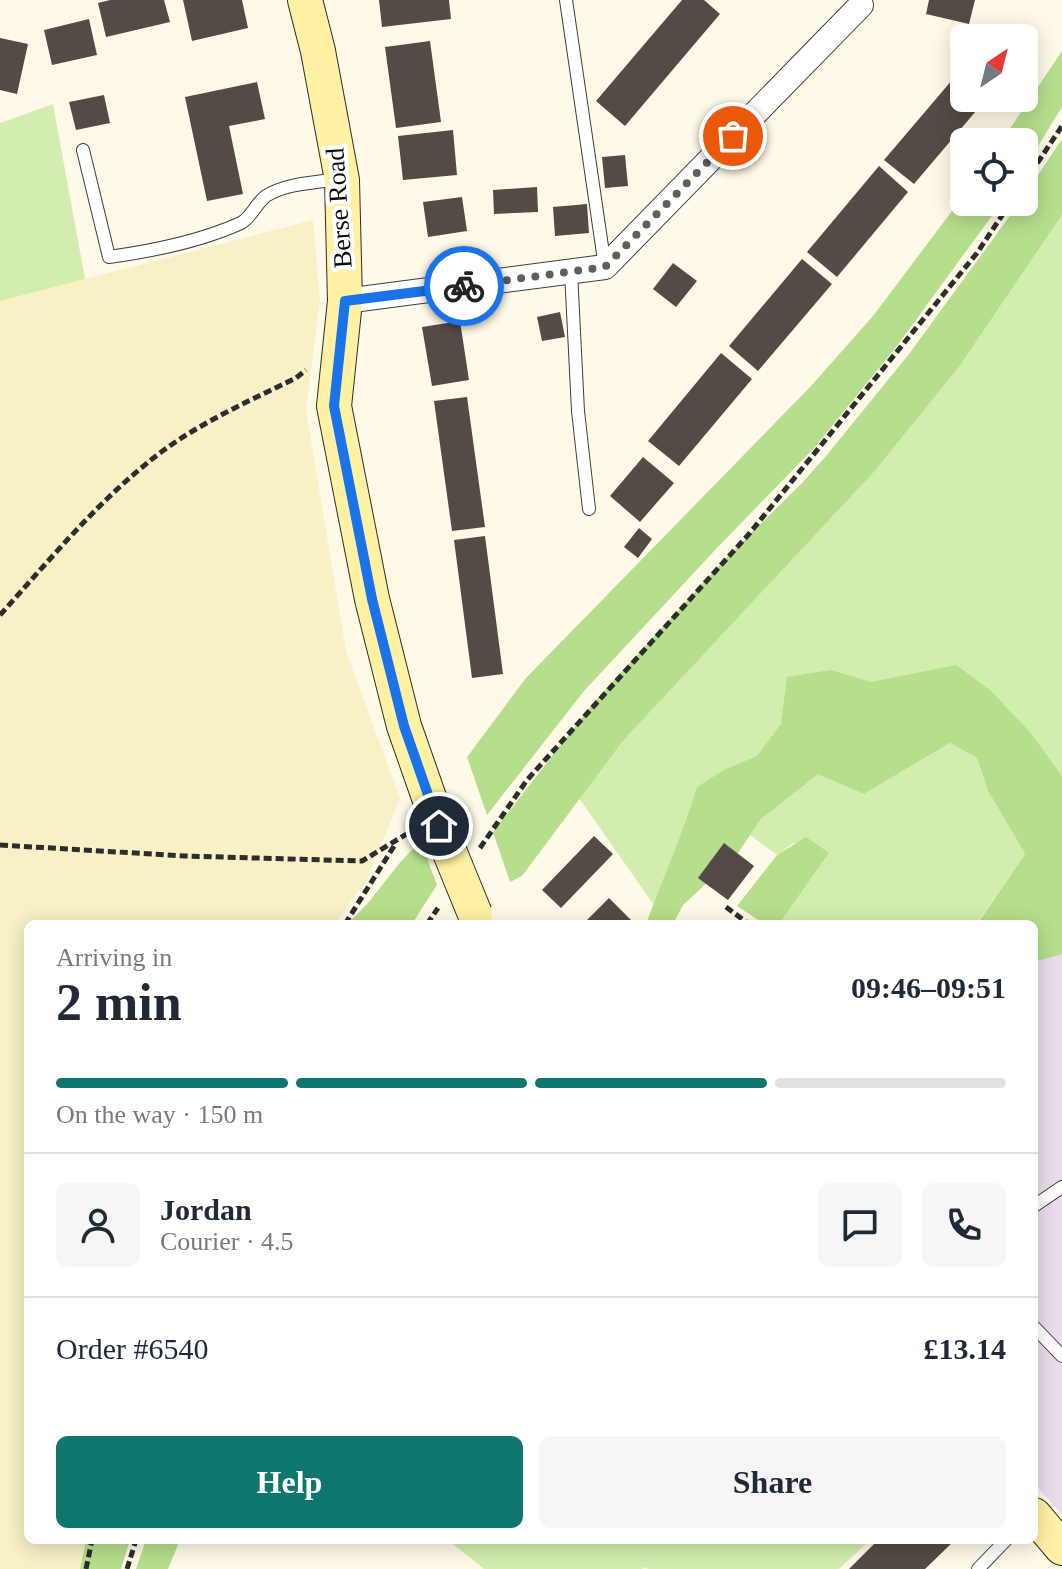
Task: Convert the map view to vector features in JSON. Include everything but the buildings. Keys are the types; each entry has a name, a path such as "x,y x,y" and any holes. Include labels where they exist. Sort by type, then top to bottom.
{"main road":[{"name":"Berse Road","path":"305,0 318,51 341,178 345,301 334,406 372,599 404,726 437,821 477,919"},
{"path":"1038,1520 1062,1548"}],"street":[{"path":"345,301 605,267 861,5"}],"lane":[{"path":"566,0 605,267"},
{"path":"83,150 109,257 140,253 221,231 246,221 263,198 280,189 341,178"},
{"path":"571,272 578,411 589,509"},
{"path":"1038,1203 1062,1187"},
{"path":"1038,1331 1062,1356"},
{"path":"978,1569 1002,1544"}],"path":[{"path":"1038,162 1062,126"},
{"path":"473,858 527,780 749,534 977,253 1002,216"},
{"path":"0,615 97,508 148,462 221,414 296,378 341,342"},
{"path":"0,845 185,856 362,861 437,821"},
{"path":"348,920 399,839"},
{"path":"430,920 445,898"},
{"path":"726,907 744,920"},
{"path":"86,1569 91,1544"},
{"path":"127,1569 135,1544"}],"shaded area":[{"path":"313,220 320,300 306,410 346,651 400,798 367,880 338,920 24,920 24,1544 85,1544 80,1569 0,1569 0,301"},
{"path":"1062,837 1062,1515 1038,1488 1038,920 989,920"}],"green space":[{"path":"1062,51 1062,107 1038,146 1038,128 1010,128 1021,112 1038,112 1038,87"},
{"path":"53,104 85,279 0,301 0,123"},
{"path":"1062,139 1062,215 959,367 874,472 622,742 522,876 510,882 493,832 595,701 726,558 826,456 909,354 1010,216 1038,216 1038,175"},
{"path":"950,214 992,216 897,346 815,447 584,691 487,815 467,757 526,678 811,386 873,316"},
{"path":"1062,215 1062,837 968,713 826,734 658,911 579,798 622,742 874,472 959,367"},
{"path":"956,665 990,690 1030,732 1062,776 1062,954 1038,961 1038,920 980,920 1025,854 988,791 977,758 950,743 864,794 818,774 761,819 736,856 683,905 675,920 648,920 697,787 724,770 757,756 781,724 787,677 831,670 871,682"},
{"path":"950,743 977,758 988,791 1025,854 979,920 782,920 829,853 793,843 777,855 750,835 761,819 818,773 864,794"},
{"path":"806,837 829,853 782,920 758,920 737,906 777,855"},
{"path":"421,842 437,885 415,920 351,920 366,905"},
{"path":"85,1544 129,1544 121,1569 80,1569"},
{"path":"145,1544 178,1544 168,1569 136,1569"},
{"path":"453,1544 866,1544 839,1569 484,1569"}],"way so far":[{"path":"464,286 605,267 733,136"}],"route":[{"path":"439,826 404,726 372,599 334,406 345,301 464,286"}]}
